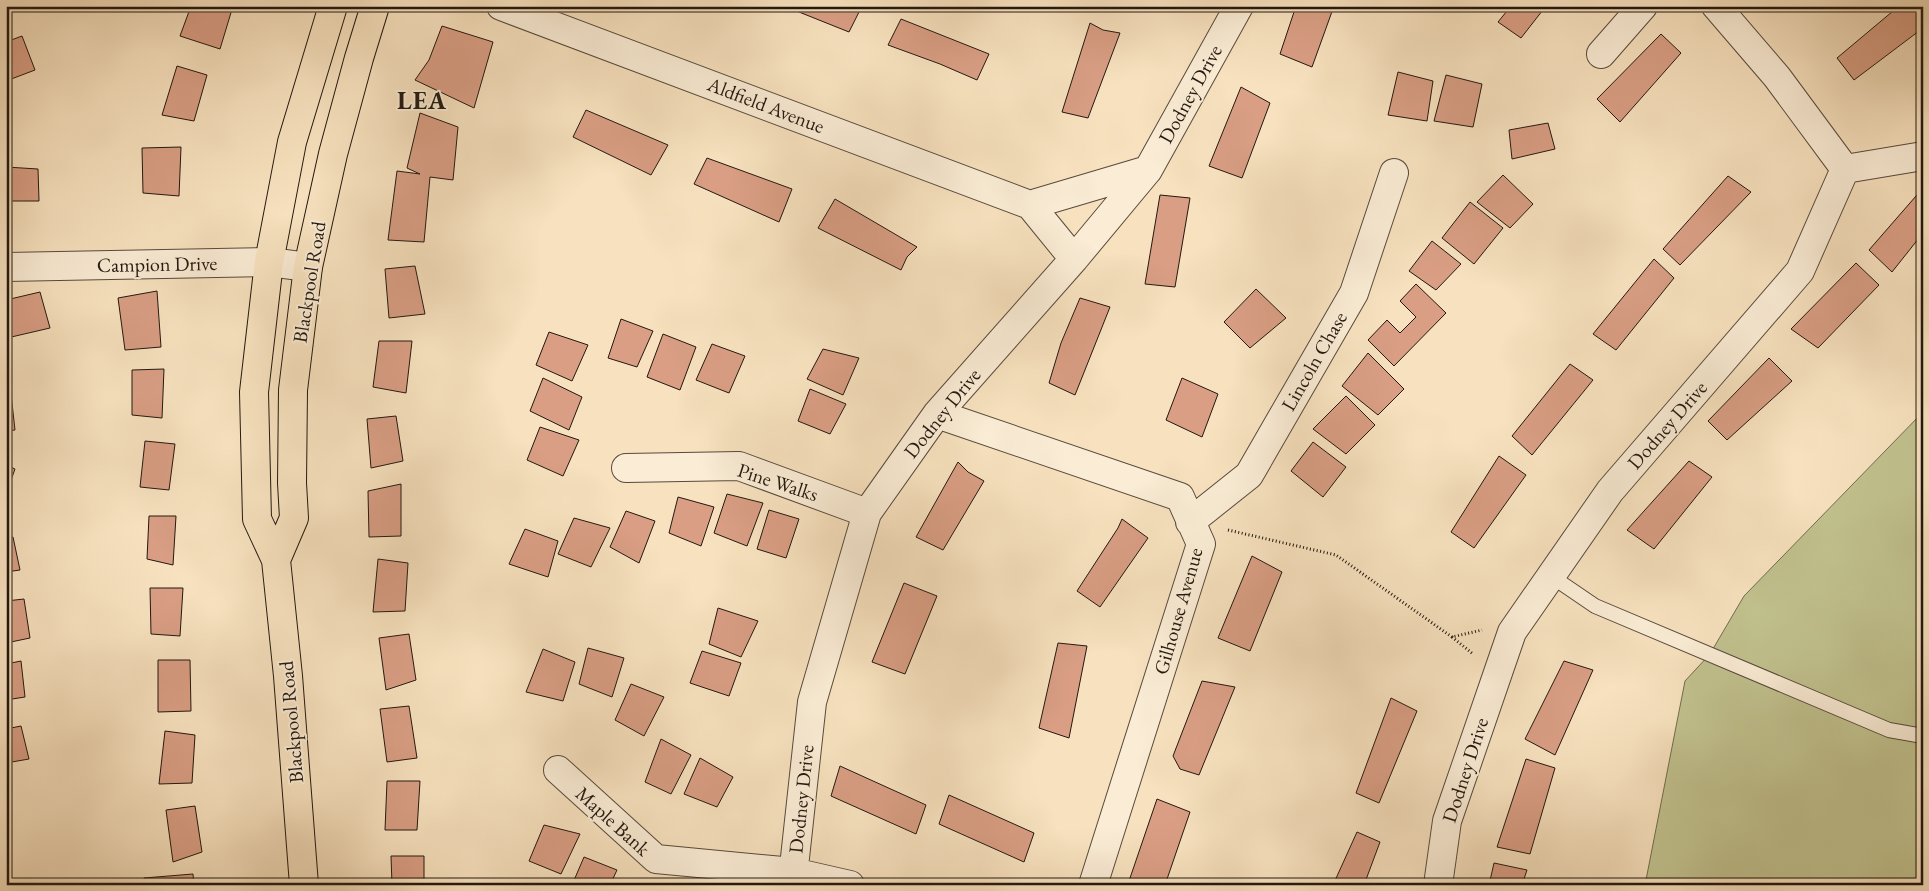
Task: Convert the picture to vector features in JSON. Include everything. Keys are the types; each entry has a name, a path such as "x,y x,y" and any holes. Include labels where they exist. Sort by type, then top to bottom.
{"highway":[{"name":"Blackpool Road","path":"304,885 288,676 276,560 257,518 254,392 269,262 292,142 333,6"},
{"name":"Blackpool Road","path":"276,560 294,518 292,483 293,390 308,267 334,154 359,58 375,6"}],"street":[{"name":"Aldfield Avenue","path":"501,6 1030,205"},
{"name":"Dodney Drive","path":"792,878 812,702 867,512 937,414 1074,259 1148,170 1239,6"},
{"path":"1601,54 1643,6"},
{"path":"1716,6 1777,76 1845,169 1923,156"},
{"name":"Dodney Drive","path":"1438,885 1447,821 1512,632 1610,491 1800,271 1845,169"},
{"path":"1074,259 1030,205 1148,170"},
{"name":"Lincoln Chase","path":"1190,522 1248,474 1354,293 1394,173"},
{"name":"Campion Drive","path":"6,267 269,262 308,267"},
{"name":"Gilhouse Avenue","path":"937,414 1180,497 1201,544 1093,885"},
{"name":"Pine Walks","path":"626,468 739,466 867,512"},
{"name":"Maple Bank","path":"558,770 656,859 850,885"}],"lane":[{"path":"1551,576 1595,606 1889,730 1923,736"}],"path":[{"path":"1190,522 1336,555 1452,637 1519,622"}],"green space":[{"path":"1923,412 1923,885 1645,885 1685,681 1710,654 1744,596"}],"building":[{"path":"191,6 233,6 220,49 180,36"},
{"path":"784,6 862,6 849,32"},
{"path":"1296,6 1334,6 1312,67 1280,54"},
{"path":"1511,6 1546,6 1521,38 1498,22"},
{"path":"1899,6 1915,6 1923,17 1923,28 1854,80 1837,58"},
{"path":"901,19 989,54 977,80 888,45"},
{"path":"1090,23 1103,30 1120,33 1088,118 1062,112"},
{"path":"442,26 493,42 474,108 415,80 429,60"},
{"path":"1661,34 1681,53 1620,122 1597,99"},
{"path":"22,36 35,70 6,81 6,42"},
{"path":"177,66 207,75 194,121 162,115"},
{"path":"1398,72 1433,81 1427,121 1388,115"},
{"path":"1446,75 1482,84 1473,127 1434,121"},
{"path":"1241,87 1270,103 1242,178 1209,166"},
{"path":"586,110 668,145 651,175 573,137"},
{"path":"420,113 458,127 453,180 430,177 424,242 388,240 397,171 420,174 407,168"},
{"path":"1548,123 1555,149 1512,159 1509,130"},
{"path":"181,147 179,196 143,193 142,148"},
{"path":"707,158 792,189 779,222 694,184"},
{"path":"6,167 38,169 39,201 6,201"},
{"path":"1503,175 1533,204 1510,228 1477,202"},
{"path":"1728,176 1751,192 1680,265 1663,249"},
{"path":"1923,188 1923,233 1892,272 1869,250"},
{"path":"1160,195 1190,198 1175,287 1145,284"},
{"path":"835,199 917,247 907,257 901,270 818,228"},
{"path":"1470,202 1503,228 1474,264 1442,238"},
{"path":"1432,241 1461,264 1436,290 1409,271"},
{"path":"1654,259 1674,278 1616,350 1593,334"},
{"path":"1856,263 1879,285 1818,348 1791,329"},
{"path":"415,266 425,314 389,318 385,269"},
{"path":"1416,284 1446,313 1394,366 1368,340 1387,320 1400,333 1416,317 1400,301"},
{"path":"1256,289 1286,318 1250,348 1224,322"},
{"path":"157,291 161,347 125,350 118,298"},
{"path":"40,292 50,328 7,338 6,300"},
{"path":"1080,298 1110,307 1075,395 1049,383 1061,343"},
{"path":"621,319 653,331 637,367 608,358"},
{"path":"549,332 588,345 572,381 536,365"},
{"path":"663,334 696,347 680,390 647,377"},
{"path":"379,341 412,341 406,393 373,387"},
{"path":"712,344 745,356 729,393 696,380"},
{"path":"823,349 859,358 843,395 807,379"},
{"path":"1368,353 1404,389 1378,415 1342,386"},
{"path":"1769,358 1792,381 1727,440 1708,421"},
{"path":"1570,364 1593,380 1532,455 1512,436"},
{"path":"164,369 162,418 132,415 132,370"},
{"path":"543,378 582,397 569,430 530,411"},
{"path":"1182,378 1218,394 1202,437 1166,420"},
{"path":"810,389 846,404 830,434 798,421"},
{"path":"6,394 11,394 15,430 6,431"},
{"path":"1346,396 1375,425 1346,454 1313,429"},
{"path":"396,416 403,461 371,468 367,419"},
{"path":"540,427 579,440 563,476 527,460"},
{"path":"145,441 175,444 169,490 140,487"},
{"path":"1313,442 1346,467 1323,497 1291,471"},
{"path":"1499,456 1526,475 1474,548 1451,532"},
{"path":"1689,461 1712,477 1654,549 1627,530"},
{"path":"958,462 968,472 984,481 943,550 916,537"},
{"path":"6,465 15,469 6,494"},
{"path":"401,484 401,536 369,537 368,491"},
{"path":"727,494 763,503 747,546 714,533"},
{"path":"678,497 714,507 701,546 669,533"},
{"path":"769,510 799,519 786,558 757,549"},
{"path":"626,511 655,521 639,563 610,547"},
{"path":"149,516 176,516 173,565 147,559"},
{"path":"574,518 610,528 591,567 558,554"},
{"path":"1122,519 1148,538 1100,607 1077,591"},
{"path":"525,529 558,541 548,577 509,564"},
{"path":"13,537 20,570 6,572 6,538"},
{"path":"1252,556 1282,572 1250,651 1218,638"},
{"path":"378,559 408,563 405,611 373,612"},
{"path":"904,583 937,596 905,674 872,662"},
{"path":"150,588 183,588 180,636 151,634"},
{"path":"24,599 30,638 6,643 6,601"},
{"path":"718,608 758,621 741,657 709,644"},
{"path":"409,634 416,680 386,690 379,638"},
{"path":"1058,643 1087,646 1069,738 1039,728"},
{"path":"588,648 624,658 612,697 579,684"},
{"path":"543,649 575,662 563,701 526,692"},
{"path":"702,651 741,663 729,696 690,683"},
{"path":"158,660 190,660 191,711 158,712"},
{"path":"21,661 25,697 6,700 6,664"},
{"path":"1564,661 1593,670 1555,755 1525,739"},
{"path":"1202,681 1235,687 1199,775 1180,769 1173,756"},
{"path":"631,684 664,697 644,736 615,720"},
{"path":"1391,698 1417,711 1379,803 1356,793"},
{"path":"409,706 417,758 387,762 380,709"},
{"path":"21,726 29,759 6,763 6,729"},
{"path":"165,731 195,735 192,783 159,784"},
{"path":"661,739 691,755 671,794 645,782"},
{"path":"700,758 733,777 717,807 684,794"},
{"path":"1526,759 1555,768 1530,854 1497,847"},
{"path":"840,766 926,805 916,834 831,796"},
{"path":"387,781 420,781 417,830 385,830"},
{"path":"949,795 1034,833 1024,862 939,824"},
{"path":"1157,799 1190,812 1165,885 1139,885 1129,881"},
{"path":"195,806 202,852 173,862 166,810"},
{"path":"544,825 580,834 561,874 529,861"},
{"path":"1357,832 1380,842 1364,885 1333,885"},
{"path":"391,856 424,856 424,885 392,885"},
{"path":"584,857 617,870 610,885 572,885"},
{"path":"1494,863 1527,870 1522,885 1489,885"},
{"path":"193,874 194,885 144,885 144,878"}],"district":[{"name":"LEA","path":"422,100"}]}
